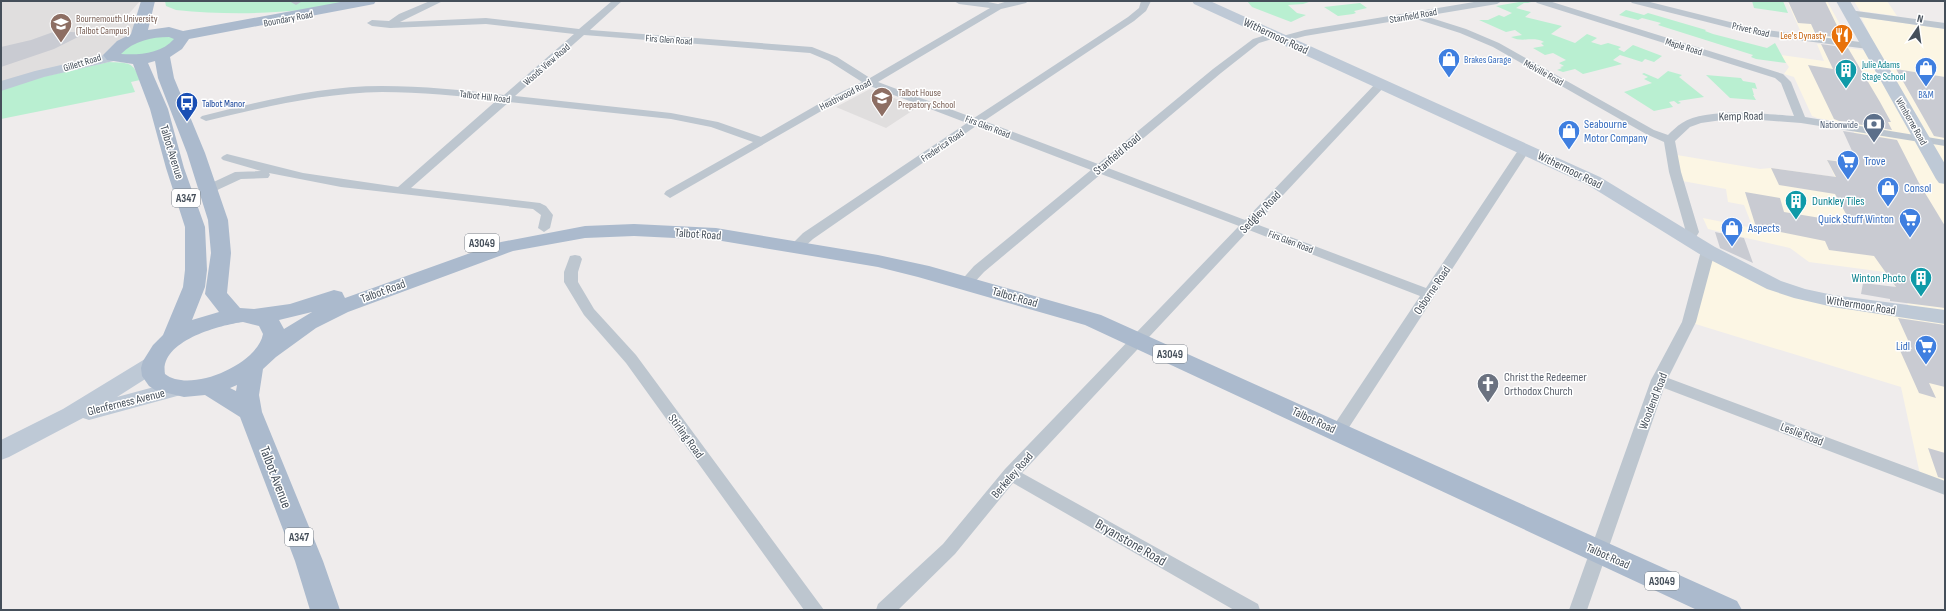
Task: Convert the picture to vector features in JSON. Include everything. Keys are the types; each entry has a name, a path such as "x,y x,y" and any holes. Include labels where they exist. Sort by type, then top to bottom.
{"main road":[{"path":"149,1 155,33"},
{"path":"138,37 149,1"},
{"name":"Boundary Road","path":"182,38 369,1"},
{"path":"172,32 182,38 177,46 165,53 139,59 120,60 113,55 118,46 138,37 155,33 172,32"},
{"name":"Talbot Avenue","path":"165,53 162,57 166,78 209,189 218,220 221,236 221,253 216,294 234,316"},
{"name":"Talbot Avenue","path":"139,59 159,109 175,168 195,227 196,270 194,287 173,339"},
{"name":"A3049","path":"256,316 292,311 312,305 501,237 544,228 594,223 631,223 665,225 716,234"},
{"name":"Talbot Road","path":"180,388 208,385 232,377 260,359 308,323 330,311 508,246 563,235 608,230 716,234 878,261 922,270 1093,320 1338,431 1597,552 1727,610"},
{"name":"A347","path":"153,364 160,352 173,339 198,325 234,316 256,316 270,322 275,329 274,342 260,359"},
{"name":"Talbot Avenue","path":"260,359 247,395 250,412 309,561 325,610"},
{"path":"153,364 153,373 157,380 167,386 180,388"},
{"path":"208,385 250,412"}],"street":[{"path":"390,25 402,16 438,1"},
{"name":"Woods View Road","path":"402,190 617,1"},
{"path":"959,1 980,3 998,7"},
{"name":"Heathwood Road","path":"670,194 833,100 870,82 998,7 1023,1"},
{"name":"Frederica Road","path":"796,247 808,236 1044,75 1131,19 1142,9 1146,1"},
{"name":"Withermoor Road","path":"1199,1 1525,148 1594,181 1687,239 1774,284 1801,294 1875,308 1945,317"},
{"name":"Stanfield Road","path":"966,283 979,269 1217,71 1256,41 1496,1"},
{"name":"Maple Road","path":"1540,1 1779,76 1786,82 1801,120"},
{"name":"Privet Road","path":"1635,1 1758,32 1868,46"},
{"path":"1846,7 1945,26"},
{"name":"Wimborne Road","path":"1846,7 1945,179"},
{"name":"Melville Road","path":"1413,15 1468,33 1496,45 1650,132 1669,140"},
{"name":"Firs Glen Road","path":"372,23 390,25 486,22 581,32 812,50 833,59 870,82 977,121 1429,294"},
{"name":"Gillett Road","path":"1,86 113,55"},
{"name":"Sedgley Road","path":"1139,340 1381,84"},
{"name":"Talbot Hill Road","path":"206,118 271,102 352,91 381,89 431,90 702,122 729,129 762,141"},
{"name":"Kemp Road","path":"1669,140 1686,125 1700,120 1716,116 1759,115 1801,120 1945,143"},
{"path":"1669,140 1675,172 1693,232 1687,239"},
{"name":"Osborne Road","path":"1338,431 1525,148"},
{"path":"228,158 256,167 318,180"},
{"path":"209,189 229,178 249,174 318,180 536,206 542,209 547,215 544,228"},
{"name":"Woodend Road","path":"1578,610 1597,552 1659,380 1689,322 1708,251"},
{"name":"Stirling Road","path":"575,260 571,272 571,282 589,312 630,359 815,610"},
{"name":"Berkeley Road","path":"885,610 949,549 1011,474 1139,340"},
{"name":"Glenferness Avenue","path":"1,451 71,415 153,364"},
{"name":"Leslie Road","path":"1659,380 1945,488"},
{"name":"Glenferness Avenue","path":"71,415 93,412 180,388"},
{"name":"Bryanstone Road","path":"1011,474 1251,610"}],"shaded area":[{"name":"Bournemouth University (Talbot Campus)","path":"1,1 140,1 126,17 145,14 143,23 112,53 1,86"},
{"path":"1793,1 1827,1 1843,30 1847,31 1854,43 1803,37 1788,3 1794,4"},
{"path":"1854,1 1887,1 1897,16 1860,11"},
{"path":"1861,17 1945,29 1945,488 1921,479 1901,387 1689,322 1708,251 1774,285 1914,313 1885,272 1809,262 1790,248 1708,229 1703,218 1753,228 1744,205 1728,202 1726,189 1677,180 1671,154 1760,169 1771,168 1835,177 1827,160 1868,163 1850,124 1812,116 1794,77 1784,74 1789,67 1781,55 1824,61 1817,44 1878,52"},
{"name":"Talbot House Prepatory School","path":"870,89 918,107 886,128 836,107"}],"green space":[{"path":"165,1 357,1 312,9 266,13 221,13 176,10 166,6"},
{"path":"1247,1 1312,1 1303,4 1288,5 1297,13 1306,15 1291,22 1252,7"},
{"path":"1525,1 1531,3 1524,3 1516,8 1531,12 1525,17 1562,26 1551,34 1575,43 1587,34 1597,38 1591,42 1601,45 1608,43 1621,47 1618,49 1624,52 1633,45 1662,56 1654,62 1645,59 1642,62 1620,55 1613,60 1622,64 1583,74 1575,69 1563,72 1557,70 1564,66 1559,63 1566,60 1553,53 1545,55 1533,48 1544,46 1541,43 1544,42 1540,40 1515,39 1511,37 1522,35 1515,30 1506,32 1479,20 1488,20 1499,15 1504,17 1512,13 1496,6"},
{"path":"1752,1 1783,1 1788,13 1754,8"},
{"path":"1360,3 1367,8 1354,11 1356,13 1353,14 1338,16 1324,7"},
{"path":"1626,10 1644,15 1648,13 1706,30 1705,31 1713,34 1767,48 1775,43 1786,63 1756,59 1751,57 1753,55 1658,25 1661,23 1642,18 1638,20 1619,15"},
{"path":"155,33 182,40 139,59 112,53"},
{"path":"109,62 129,64 135,69 140,80 131,82 135,92 1,119 1,86"},
{"path":"1668,71 1682,75 1679,77 1704,97 1678,101 1681,103 1678,104 1674,101 1669,102 1673,107 1654,111 1624,92 1652,83 1644,79 1648,77 1642,74 1644,73 1658,79"},
{"path":"1706,75 1741,78 1743,81 1755,83 1757,89 1752,88 1753,95 1756,100 1730,98"}],"building":[{"path":"1788,1 1825,1 1843,38 1816,35 1811,24 1798,23"},
{"path":"56,31 86,33 54,49 1,67 1,47 31,40"},
{"path":"1821,44 1848,48 1891,122 1888,122 1892,130 1834,119 1808,65 1833,69"},
{"name":"B&M","path":"1896,69 1945,77 1945,138 1934,136"},
{"path":"1843,131 1897,140 1919,183 1945,226 1945,308 1890,301 1890,299 1861,294 1863,283 1896,287 1874,256 1829,250 1825,241 1756,227 1745,192 1780,198 1784,212 1851,223 1835,194 1779,185 1771,168 1836,177 1827,160 1858,164"},
{"path":"1715,232 1744,238 1753,263 1720,248"},
{"name":"Lidl","path":"1898,318 1945,325 1945,387 1929,383 1936,398 1919,393 1898,346 1912,349"},
{"path":"1928,448 1945,453 1945,479 1938,477"}],"place":[{"name":"Bournemouth University (Talbot Campus)","path":"61,44"},
{"name":"Lee's Dynasty","path":"1842,54"},
{"name":"Brakes Garage","path":"1449,78"},
{"name":"B&M","path":"1926,88"},
{"name":"Julie Adams Stage School","path":"1846,90"},
{"name":"Talbot House Prepatory School","path":"882,118"},
{"name":"Talbot Manor","path":"187,122"},
{"name":"Nationwide","path":"1874,144"},
{"name":"Seabourne Motor Company","path":"1569,150"},
{"name":"Trove","path":"1848,180"},
{"name":"Consol","path":"1888,208"},
{"name":"Dunkley Tiles","path":"1796,220"},
{"name":"Quick Stuff Winton","path":"1910,238"},
{"name":"Aspects","path":"1732,248"},
{"name":"Winton Photo","path":"1921,298"},
{"name":"Lidl","path":"1926,366"},
{"name":"Christ the Redeemer Orthodox Church","path":"1488,404"}]}
